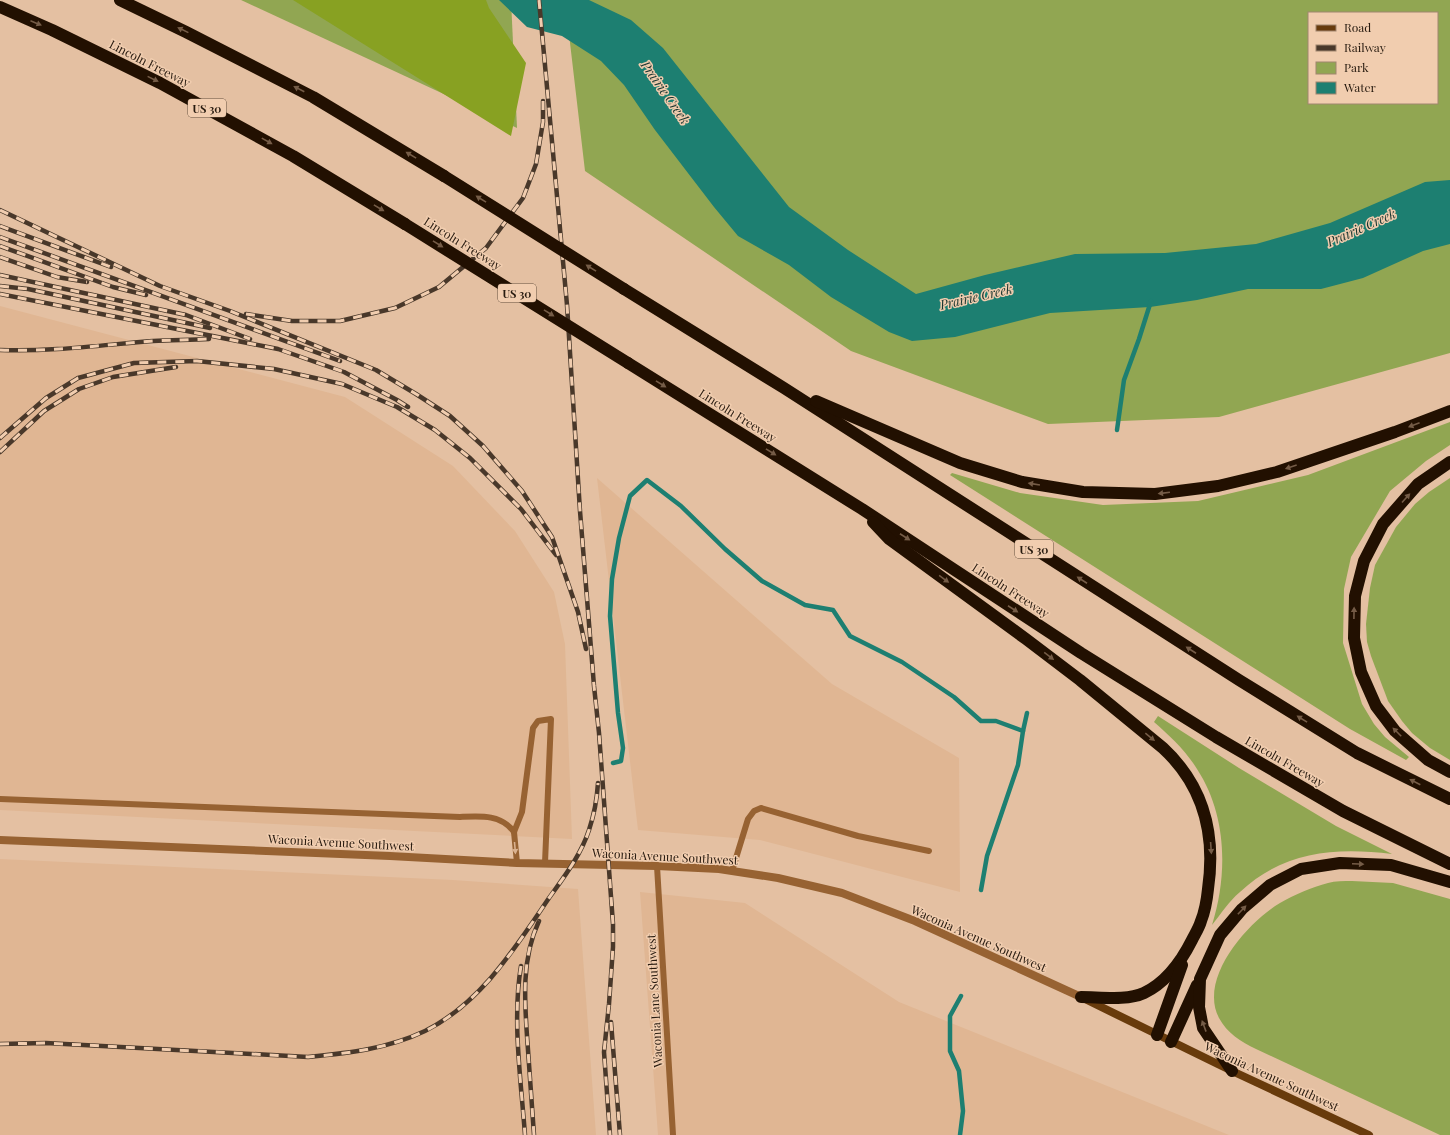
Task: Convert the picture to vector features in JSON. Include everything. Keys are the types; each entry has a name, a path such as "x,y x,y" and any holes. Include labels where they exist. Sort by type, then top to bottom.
{"highway":[{"name":"US 30","path":"120,0 313,96 784,388 1245,684 1357,753 1450,799"},
{"name":"Lincoln Freeway","path":"0,7 52,30 160,83 293,156 405,224 862,509 1081,653 1216,737 1343,811 1450,864"},
{"path":"784,388 960,463 1022,482 1083,492 1155,494 1218,486 1277,472 1395,432 1450,411"},
{"path":"1450,462 1418,484 1383,524 1364,561 1355,596 1354,638 1361,672 1376,706 1395,731 1428,760 1450,772"},
{"path":"862,509 889,539 1020,634 1080,680 1175,759 1194,786 1210,833 1212,853 1202,921 1187,949 1168,977 1143,994 1129,998 1081,997"},
{"path":"1171,1042 1220,935 1242,909 1270,885 1301,869 1340,863 1391,866 1450,882"},
{"path":"1157,1035 1187,949"},
{"path":"1200,979 1199,1007 1204,1028 1232,1071"}],"street":[{"name":"Waconia Avenue Southwest","path":"0,840 390,856 517,863 657,866 732,871 778,878 842,893 915,921 1081,997 1171,1042 1369,1135"}],"lane":[{"path":"517,863 514,832 522,812 533,728 538,721 551,719 545,863"},
{"path":"0,799 460,817 487,816 509,825 514,832"},
{"path":"732,871 748,820 754,811 761,808 858,836 929,851"},
{"name":"Waconia Lane Southwest","path":"657,866 673,1135"}],"shaded area":[{"path":"0,306 345,397 453,466 515,531 554,592 565,644 572,839 0,810"},
{"path":"597,478 832,684 959,758 960,892 760,840 638,830"},
{"path":"0,859 453,880 578,889 596,1135 0,1135"},
{"path":"640,892 745,903 899,1002 1229,1135 658,1135"}],"green space":[{"path":"241,0 511,0 517,128"},
{"path":"293,0 486,0 489,8 526,63 511,136"},
{"path":"565,0 1450,0 1450,353 1219,417 1048,424 851,351 585,171"},
{"path":"1450,422 1450,445 1426,461 1390,491 1351,557 1344,589 1343,643 1362,704 1374,724 1385,737 1409,757 1406,760 1350,729 950,475 952,473 1020,493 1103,505 1198,501 1308,475"},
{"path":"1450,478 1450,760 1430,748 1412,733 1388,701 1367,642 1366,624 1370,588 1375,565 1396,527 1415,504 1429,492"},
{"path":"1158,716 1239,768 1336,826 1392,854 1350,851 1330,852 1292,860 1257,878 1232,899 1212,925 1221,886 1222,845 1219,825 1207,787 1197,769 1188,756 1154,722"},
{"path":"1352,881 1393,883 1450,899 1450,1135 1440,1135 1250,1046 1230,1033 1219,1018 1214,1002 1215,986 1221,969 1241,937 1254,923 1267,912 1291,897 1331,882"}],"water":[{"name":"Prairie Creek","path":"499,0 589,0 631,20 663,48 789,207 848,250 916,294 985,275 1075,254 1165,253 1256,244 1330,223 1425,182 1450,180 1450,244 1423,251 1363,278 1321,289 1248,289 1197,300 1150,307 1050,313 955,337 912,341 889,332 831,297 789,265 738,236 655,130 624,85 601,61 562,36 527,27"}],"waterway":[{"path":"1117,430 1124,380 1151,301"},
{"path":"613,763 621,761 623,748 618,713 610,616 612,579 619,538 630,496 647,480 681,506 725,549 762,581 805,605 833,610 850,636 902,662 954,697 981,721 996,721 1023,731"},
{"path":"981,890 987,856 1018,765 1027,713"},
{"path":"960,1135 963,1111 959,1071 950,1051 950,1016 961,996"}],"railway":[{"path":"539,0 567,305 580,511 599,733 613,924 609,1004 604,1052 610,1135"},
{"path":"246,314 292,321 340,321 395,308 439,287 486,248 523,198 536,164 543,122 543,101"},
{"path":"0,210 160,286 230,311 376,370 450,416 483,446 522,491 552,537 578,612 586,649"},
{"path":"0,226 111,267"},
{"path":"0,237 340,361"},
{"path":"0,246 113,287 146,295"},
{"path":"0,257 57,277 87,282"},
{"path":"0,275 186,315 250,339"},
{"path":"0,286 28,289 210,328"},
{"path":"0,294 278,349 344,372 408,407"},
{"path":"0,350 57,349 153,341 209,339"},
{"path":"0,438 46,398 78,378 134,363 197,361 274,369 342,384 397,407 435,430 470,458 521,509 556,555"},
{"path":"0,452 44,411 79,389 113,377 176,367"},
{"path":"0,1044 46,1043 308,1057 353,1052 382,1046 425,1031 445,1019 480,990 510,955 577,857 589,830 596,801 598,783"},
{"path":"534,1135 525,984 529,952 539,921"},
{"path":"521,966 518,986 517,1029 525,1135"},
{"path":"611,1022 620,1135"}]}
